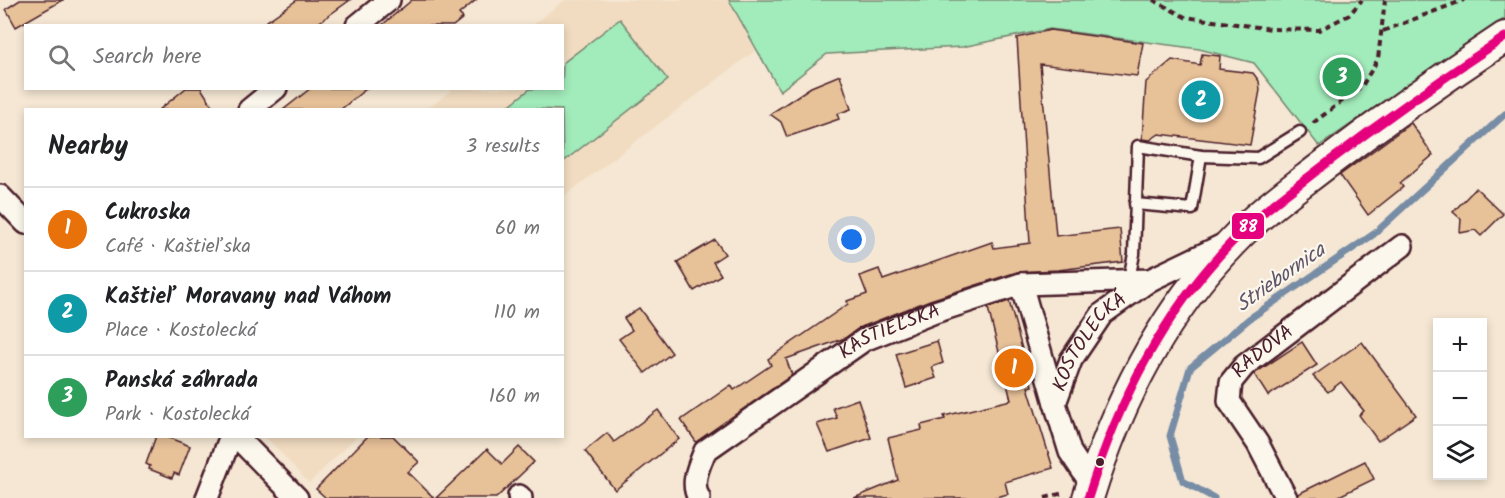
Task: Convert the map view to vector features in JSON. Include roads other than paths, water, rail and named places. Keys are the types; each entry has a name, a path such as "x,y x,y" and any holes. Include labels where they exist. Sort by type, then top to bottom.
{"main road":[{"name":"KOSTOLECKÁ","path":"1080,492 1161,334 1194,286 1232,241 1279,200 1339,154 1505,37"}],"street":[{"path":"359,24 389,0"},
{"path":"251,108 274,90"},
{"path":"0,196 24,221"},
{"name":"KOSTOLECKÁ","path":"1021,284 1140,279 1232,241"},
{"name":"RADOVÁ","path":"1286,498 1258,444 1229,401 1231,382 1244,366 1402,246"},
{"name":"KOSTOLECKÁ","path":"1080,492 1054,404 1071,360 1102,314 1140,279"},
{"path":"1021,284 1054,404"},
{"name":"KAŠTIEĽSKA","path":"698,496 695,475 705,452 864,340 935,312 1021,284"},
{"path":"207,498 230,438"},
{"path":"238,438 297,498"}],"lane":[{"path":"1140,279 1134,254 1134,204 1138,146 1201,156 1258,158 1300,132"},
{"path":"1134,204 1192,209 1201,156"}],"waterway":[{"name":"Striebornica","path":"1214,498 1183,481 1170,436 1190,368 1249,319 1374,234 1505,114"}],"place":[{"name":"Panská záhrada","path":"1342,77"},
{"name":"Kaštieľ Moravany nad Váhom","path":"1201,100"},
{"name":"Cukroska","path":"1014,368"}]}
